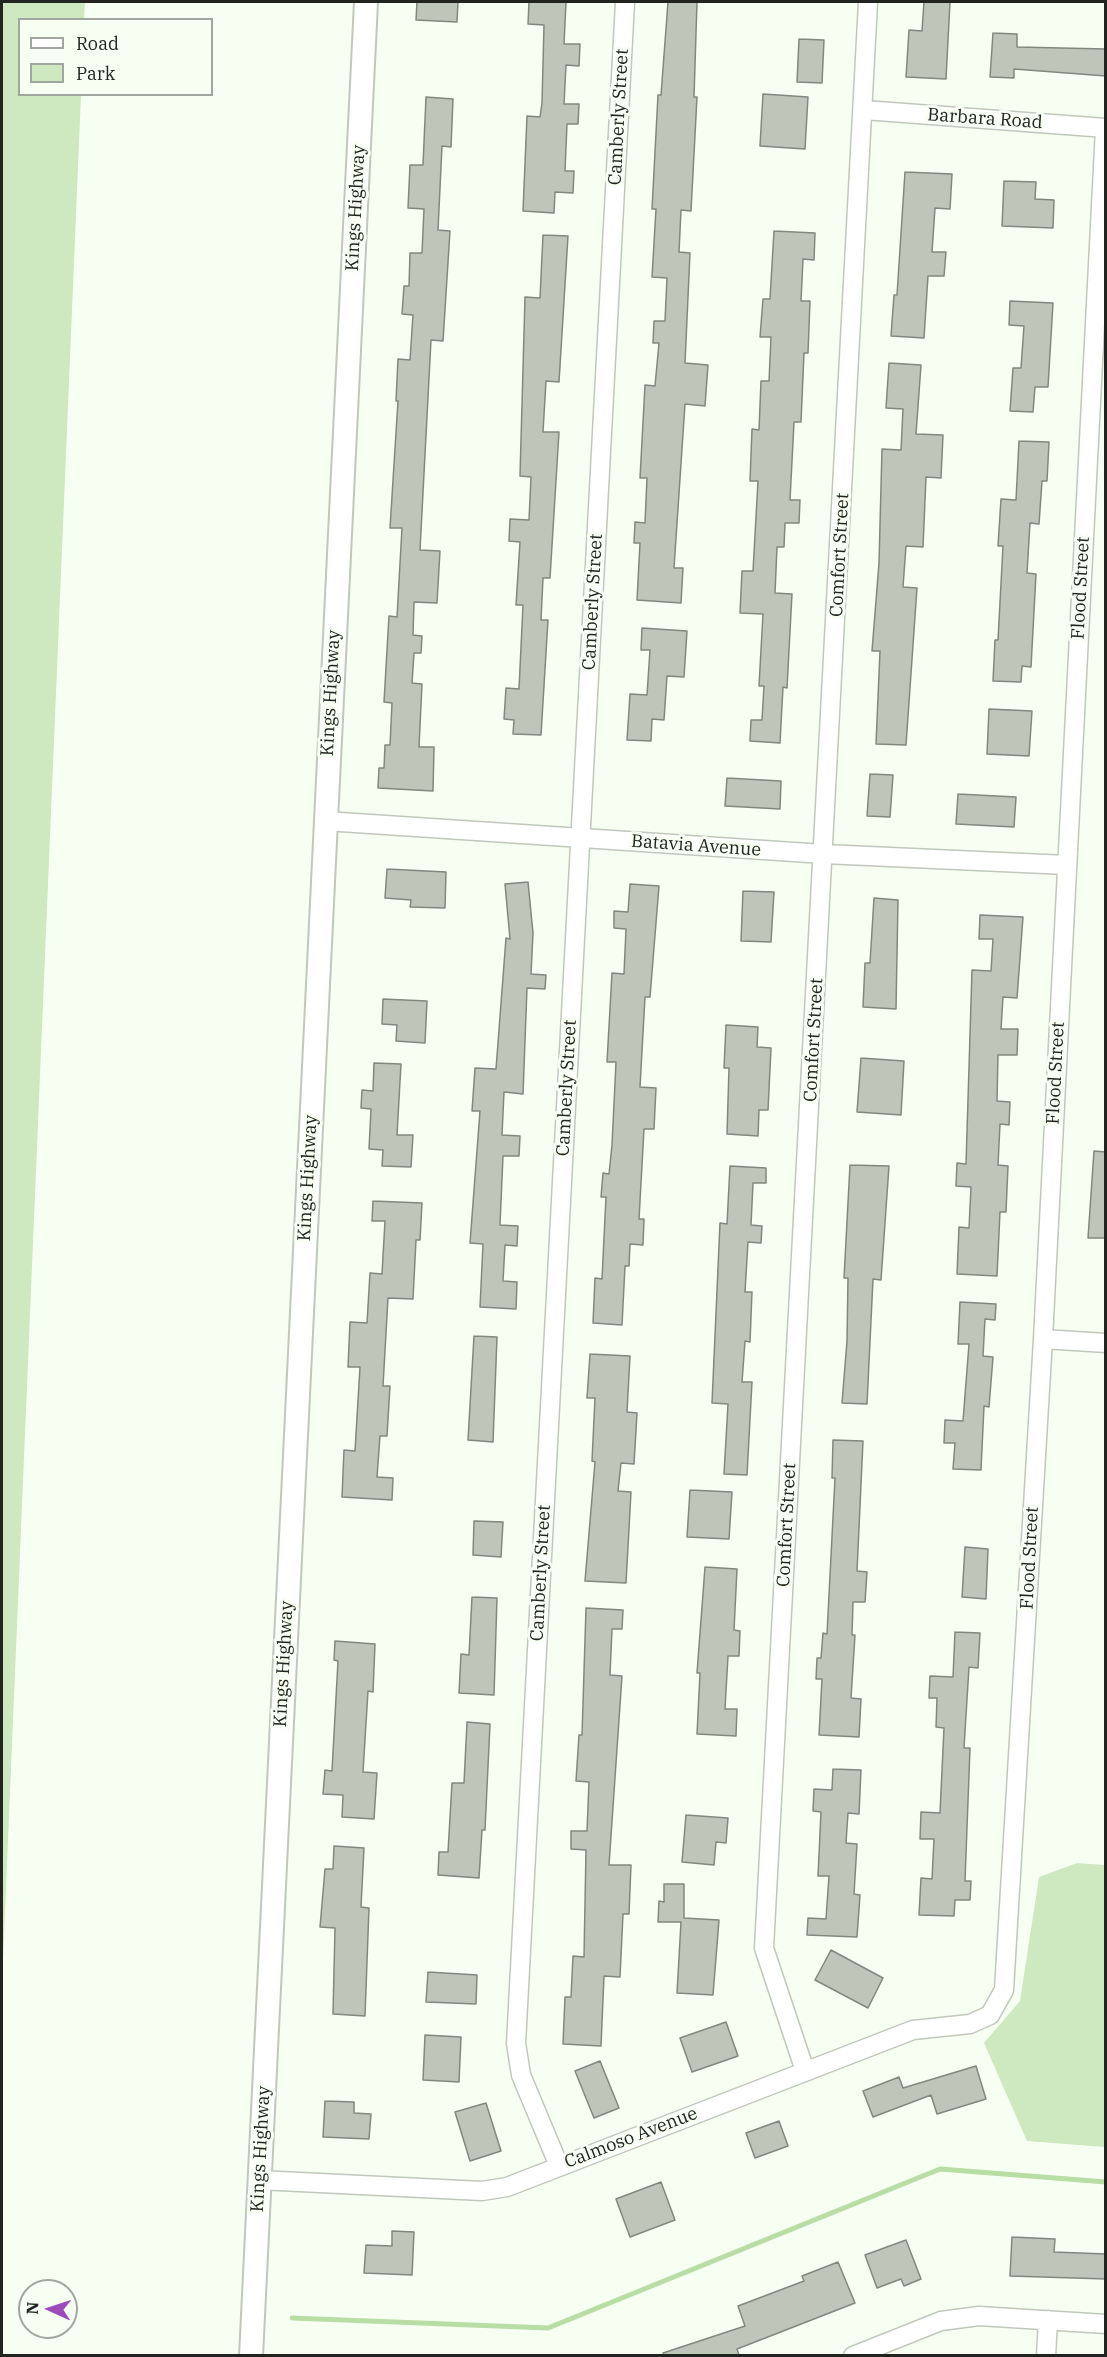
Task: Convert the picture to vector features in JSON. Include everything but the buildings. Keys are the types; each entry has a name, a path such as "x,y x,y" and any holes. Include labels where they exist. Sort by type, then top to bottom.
{"street":[{"name":"Kings Highway","path":"251,2355 366,2"},
{"name":"Camberly Street","path":"559,2166 521,2075 516,2043 625,2"},
{"name":"Comfort Street","path":"805,2072 764,1948 868,2"},
{"name":"Barbara Road","path":"864,110 1105,128"},
{"name":"Flood Street","path":"990,2015 1004,1990 1043,1339 1067,865 1099,369 1105,128"},
{"name":"Batavia Avenue","path":"325,820 824,854 1067,865"},
{"path":"1043,1339 1106,1343"},
{"name":"Calmoso Avenue","path":"259,2180 482,2191 507,2187 913,2030 970,2024 990,2015"},
{"path":"853,2355 941,2321 979,2316 1106,2324"},
{"path":"1046,2355 1048,2320"}],"green space":[{"path":"2,2 85,2 84,18 18,18 18,96 81,96 2,1983"},
{"path":"1077,1863 1105,1865 1105,2147 1027,2141 984,2043 1020,2001 1039,1877"}],"waterway":[{"path":"292,2318 548,2328 940,2169 1106,2182"}]}
